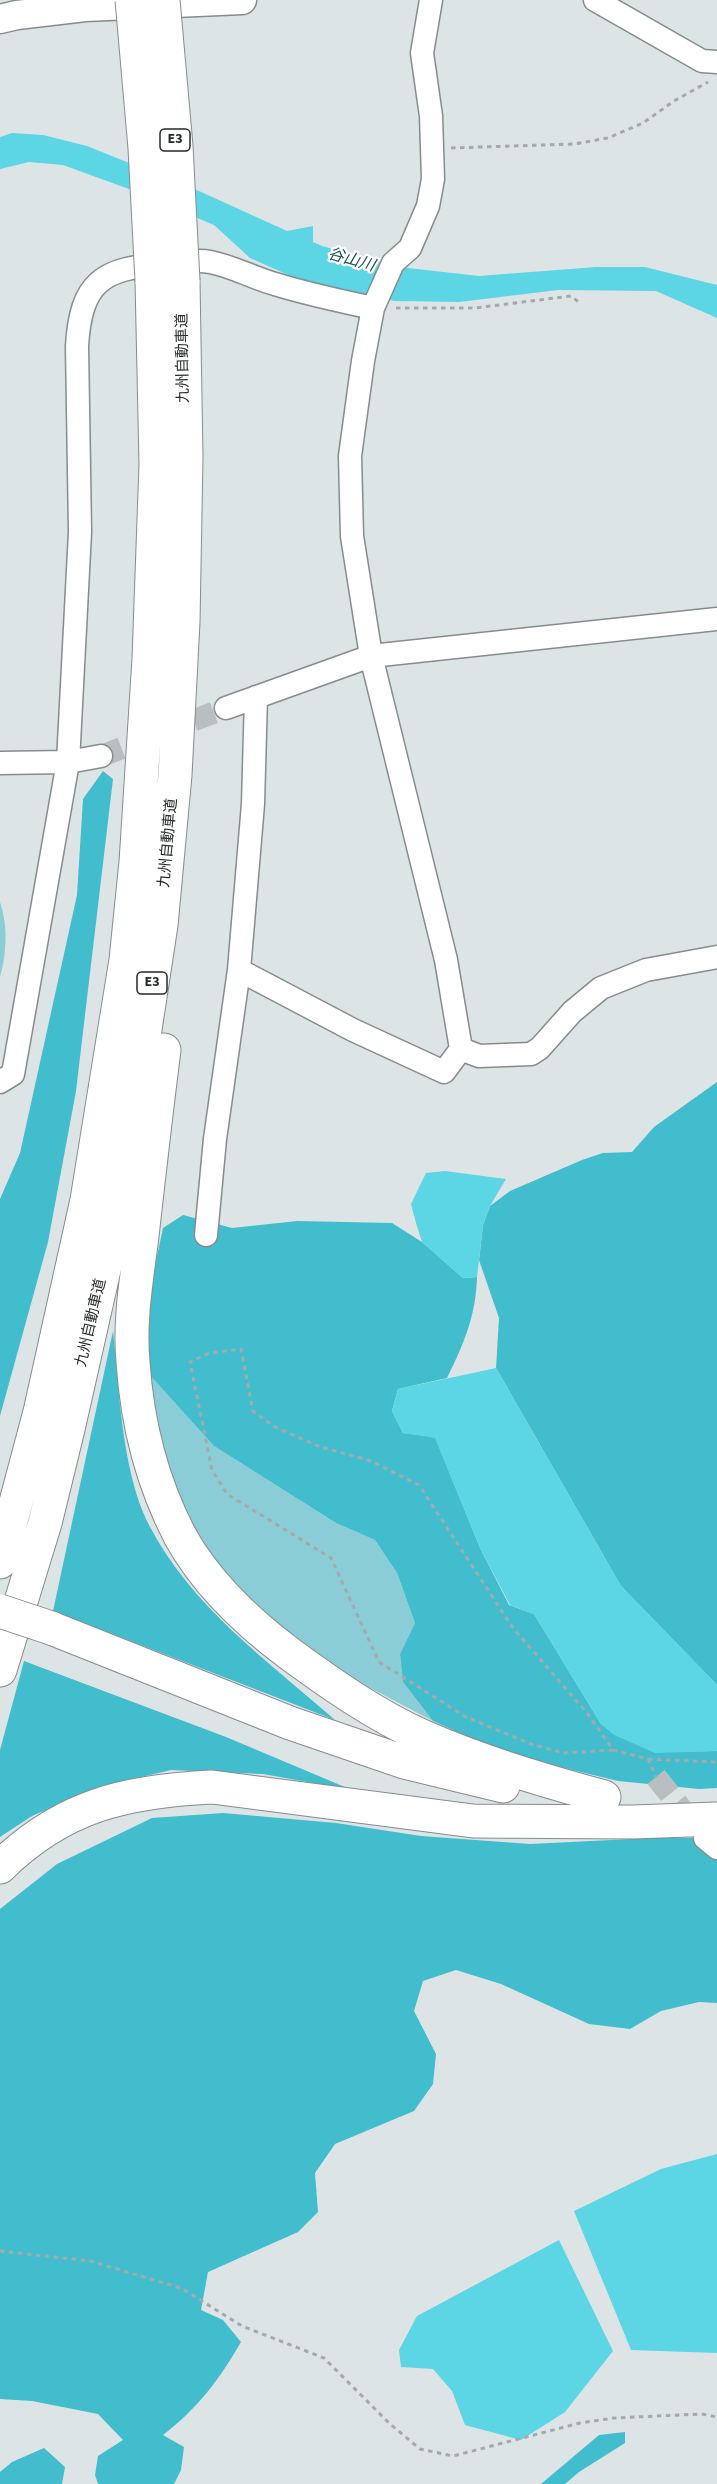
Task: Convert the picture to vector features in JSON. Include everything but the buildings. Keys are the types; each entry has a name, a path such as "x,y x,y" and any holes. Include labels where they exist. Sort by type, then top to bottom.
{"highway":[{"name":"九州自動車道","path":"0,1670 47,1513 117,1212 161,925 175,776 183,622 186,457 167,281 145,148 132,0"},
{"name":"九州自動車道","path":"0,1563 22,1484 87,1200 126,960 136,862 150,648 156,464 176,146 163,0"},
{"path":"175,776 172,980 138,1267 132,1359 138,1411 150,1463 161,1497 181,1538 219,1590 272,1640 328,1682 421,1736 504,1769 604,1797"},
{"path":"0,1531 22,1484"},
{"path":"0,1611 49,1637 294,1743 388,1776 570,1820"},
{"path":"0,1630 49,1637 404,1762 548,1796 681,1801 717,1799"},
{"path":"0,1867 15,1852 64,1819 98,1804 132,1794 212,1786 473,1821 633,1822 713,1835"}],"main road":[{"path":"0,20 85,4 242,0"}],"street":[{"path":"239,970 353,1030 444,1072 461,1049 446,960 372,656 352,536 350,456 363,361 374,306 393,263 410,248 428,206 434,179 431,116 422,53 430,0"},
{"path":"595,0 702,61 713,72"},
{"path":"0,1082 13,1074 68,762 80,532 77,346 79,318 93,288 104,278 136,266 208,261 273,284 374,306"},
{"path":"226,708 372,656 717,619"},
{"path":"206,1235 215,1139 239,970 253,804 256,697"},
{"path":"0,763 68,762 101,756"},
{"path":"461,1049 478,1056 531,1054 540,1048 572,1012 601,988 646,970 717,957"}],"path":[{"path":"432,148 574,144 608,138 643,123 713,72"},
{"path":"374,306 475,308 571,296 580,303"},
{"path":"614,1750 586,1713 513,1628 419,1485 371,1461 318,1446 273,1426 253,1411 241,1349 209,1353 190,1362 212,1470 227,1494 331,1558 379,1662 466,1717 531,1744 564,1753 614,1750 648,1759 717,1762"},
{"path":"648,1759 656,1778"},
{"path":"0,2251 90,2261 181,2288 242,2326 324,2358 389,2424 420,2449 453,2456 580,2423 614,2418 702,2414 717,2417"}],"shaded area":[{"path":"103,771 113,779 76,1091 48,1242 0,1416 0,1199 20,1153 77,895 83,799"},
{"path":"0,902 6,939 0,977"},
{"path":"717,1082 717,1685 621,1586 496,1368 499,1318 479,1260 483,1225 490,1206 510,1191 603,1153 632,1152 654,1127"},
{"path":"183,1215 232,1228 297,1221 392,1223 422,1242 463,1278 477,1277 468,1329 447,1378 398,1389 392,1411 403,1433 435,1437 480,1548 509,1605 534,1614 601,1724 655,1752 717,1751 717,1788 699,1789 618,1781 548,1764 486,1745 433,1721 403,1682 400,1654 415,1623 397,1573 375,1540 336,1523 214,1446 146,1371 150,1289 163,1228"},
{"path":"113,1331 123,1429 132,1479 148,1523 165,1553 185,1580 232,1630 335,1720 53,1611"},
{"path":"146,1371 214,1446 336,1523 375,1540 397,1573 415,1623 400,1654 403,1682 433,1721 359,1682 258,1615 211,1560 178,1499 158,1431"},
{"path":"24,1661 226,1737 352,1790 263,1774 171,1770 99,1787 32,1816 0,1837 0,1750"},
{"path":"223,1813 336,1823 421,1836 530,1844 652,1838 717,1838 717,2003 699,2002 661,2011 630,2029 589,2024 501,1984 456,1970 423,1981 414,2011 436,2054 433,2084 414,2111 335,2144 315,2173 318,2212 298,2232 208,2272 201,2310 223,2320 241,2342 207,2393 163,2435 184,2447 181,2470 174,2484 98,2484 95,2475 98,2456 123,2440 98,2414 32,2401 0,2399 0,1909 57,1864 152,1818"},
{"path":"625,2432 625,2443 579,2472 565,2484 541,2484 599,2435"},
{"path":"44,2448 65,2467 62,2484 0,2484 0,2472 12,2462"}],"water":[{"name":"谷山川","path":"12,133 43,135 87,146 199,191 287,231 313,226 313,242 322,246 399,267 479,276 596,267 645,267 717,285 717,318 656,291 558,290 459,302 395,301 313,286 250,258 214,225 129,189 63,165 29,162 0,169 0,137"},
{"path":"445,1171 506,1179 490,1206 483,1225 477,1277 463,1278 422,1242 416,1223 411,1204 426,1173"},
{"path":"496,1368 621,1586 717,1685 717,1751 655,1753 614,1735 601,1724 534,1614 510,1605 480,1548 435,1438 403,1433 392,1411 398,1389"},
{"path":"717,2154 717,2353 631,2350 574,2211 661,2169"},
{"path":"559,2240 613,2351 565,2412 521,2440 465,2425 452,2391 433,2369 401,2367 399,2350 417,2316"}],"tunnel":[{"path":"101,756 226,708"},
{"path":"656,1777 697,1828"}]}
